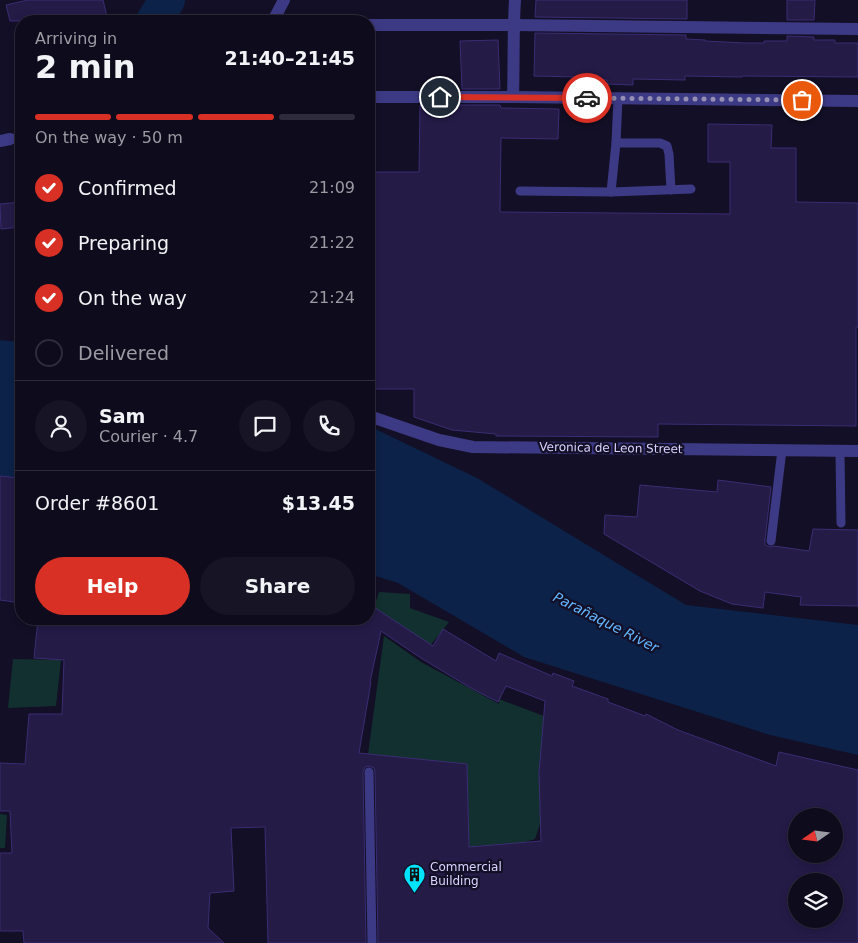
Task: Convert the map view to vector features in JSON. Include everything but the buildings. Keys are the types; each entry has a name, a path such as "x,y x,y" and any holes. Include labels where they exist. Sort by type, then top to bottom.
{"street":[{"path":"276,15 284,0"},
{"path":"513,97 515,0"},
{"path":"375,25 858,29"},
{"path":"375,97 858,101"},
{"name":"Veronica de Leon Street","path":"375,418 439,440 473,447 858,451"}],"lane":[{"path":"610,192 616,143 618,98"},
{"path":"616,143 660,143 667,146 671,190"},
{"path":"520,191 610,192 691,189"},
{"path":"770,541 782,450"},
{"path":"840,451 841,523"},
{"path":"370,772 372,943"}],"green space":[{"path":"379,592 410,594 410,608 449,622 425,652 375,620 375,604"},
{"path":"384,636 421,662 499,704 499,699 544,716 541,821 535,839 522,843 477,846 472,943 467,764 368,754"},
{"path":"13,659 61,660 56,706 8,708"},
{"path":"0,814 7,815 5,848 0,848"}],"water":[{"path":"0,340 15,341 15,479 0,478"},
{"name":"Parañaque River","path":"375,429 477,478 686,605 858,625 858,755 770,735 524,657 398,583 375,576"}],"waterway":[{"path":"158,15 167,0"}],"way so far":[{"path":"587,98 802,100"}],"place":[{"name":"Commercial Building","path":"414,893"}],"route":[{"path":"440,97 587,98"}]}
